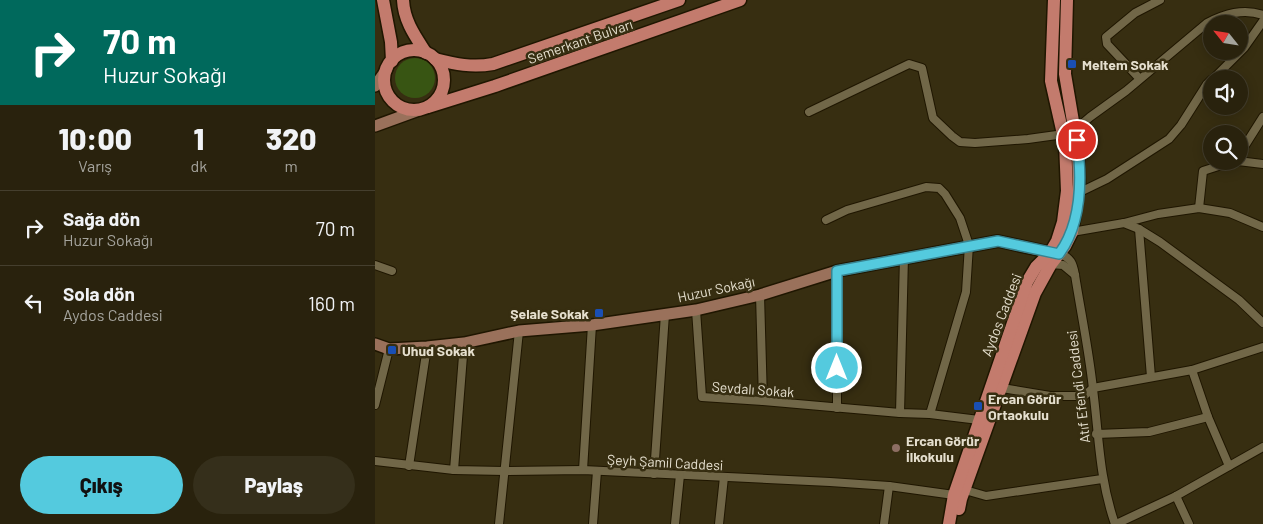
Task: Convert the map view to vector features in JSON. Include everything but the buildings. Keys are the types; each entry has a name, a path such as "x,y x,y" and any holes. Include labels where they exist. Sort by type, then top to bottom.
{"main road":[{"path":"383,0 391,42 385,87 388,95 394,102 401,108 410,110 424,108 436,101 441,94 444,75 441,66 431,56 409,26 403,10 403,0"},
{"name":"Semerkant Bulvarı","path":"431,56 463,65 479,66 493,64 679,0"},
{"name":"Semerkant Bulvarı","path":"424,108 495,86 740,0"},
{"name":"Aydos Caddesi","path":"957,524 961,499 959,492 1002,388 1035,293 1053,257 1072,232 1078,193 1078,158 1051,81 1054,0"},
{"name":"Aydos Caddesi","path":"949,524 979,420 1027,282 1036,267 1053,257 1064,215 1069,132 1065,74 1067,0"},
{"path":"389,65 399,55 408,51 417,50 431,56"}],"street":[{"path":"1139,78 1107,44 1106,37 1135,13 1160,0"},
{"path":"809,112 909,64 921,68 933,118 960,142 975,143 1028,139 1069,132 1207,24 1222,16 1243,11 1263,15"},
{"path":"1222,70 1244,48 1263,20"},
{"path":"375,86 389,65"},
{"path":"1078,193 1107,179 1169,139 1181,125 1203,90"},
{"path":"375,126 424,108"},
{"path":"1248,141 1263,117"},
{"path":"1248,162 1263,164"},
{"path":"1199,208 1203,171 1206,170"},
{"path":"826,220 847,210 926,187 939,188 961,218 969,245 966,292 930,414"},
{"path":"1072,232 1124,223 1159,214 1199,208 1230,213 1263,227"},
{"path":"1124,223 1139,228 1161,242 1239,300 1263,323"},
{"path":"1139,228 1151,376"},
{"name":"Huzur Sokağı","path":"375,344 389,349 465,343 519,331 592,325 696,310 760,295 837,271 998,241 1053,257"},
{"path":"900,413 904,257"},
{"path":"1053,257 1075,275"},
{"name":"Atıf Efendi Caddesi","path":"1053,257 1069,258 1075,275 1093,388 1102,479 1116,524"},
{"path":"375,265 392,272"},
{"path":"837,271 837,408"},
{"path":"760,295 763,401"},
{"name":"Sevdalı Sokak","path":"696,310 702,398 930,414 979,420"},
{"path":"654,474 665,314"},
{"path":"583,470 592,325"},
{"path":"499,524 519,331"},
{"path":"454,470 465,343"},
{"path":"409,466 427,347"},
{"path":"1002,388 1050,396 1084,396 1093,388 1151,376 1193,370 1263,347"},
{"path":"375,406 389,349"},
{"path":"1193,370 1208,416 1229,466"},
{"path":"1097,434 1149,432 1208,416"},
{"path":"1116,524 1175,496 1263,447"},
{"name":"Şeyh Şamil Caddesi","path":"375,461 454,470 597,470 889,486 987,496 1102,479"},
{"path":"593,524 597,470"},
{"path":"675,524 680,475"},
{"path":"719,524 724,477"},
{"path":"885,524 889,486"},
{"path":"1175,496 1189,524"}],"green space":[{"path":"411,58 419,58 426,61 432,67 435,78 432,89 426,95 419,98 411,98 404,95 398,89 395,82 395,74 398,67 404,61"}],"place":[{"name":"Meltem Sokak","path":"1072,64"},
{"name":"Şelale Sokak","path":"599,313"},
{"name":"Uhud Sokak","path":"392,350"},
{"name":"Ercan Görür Ortaokulu","path":"978,406"},
{"name":"Ercan Görür İlkokulu","path":"896,448"}],"route":[{"path":"837,368 837,271 998,241 1059,254 1072,232 1076,208 1079,180 1077,140"}]}
